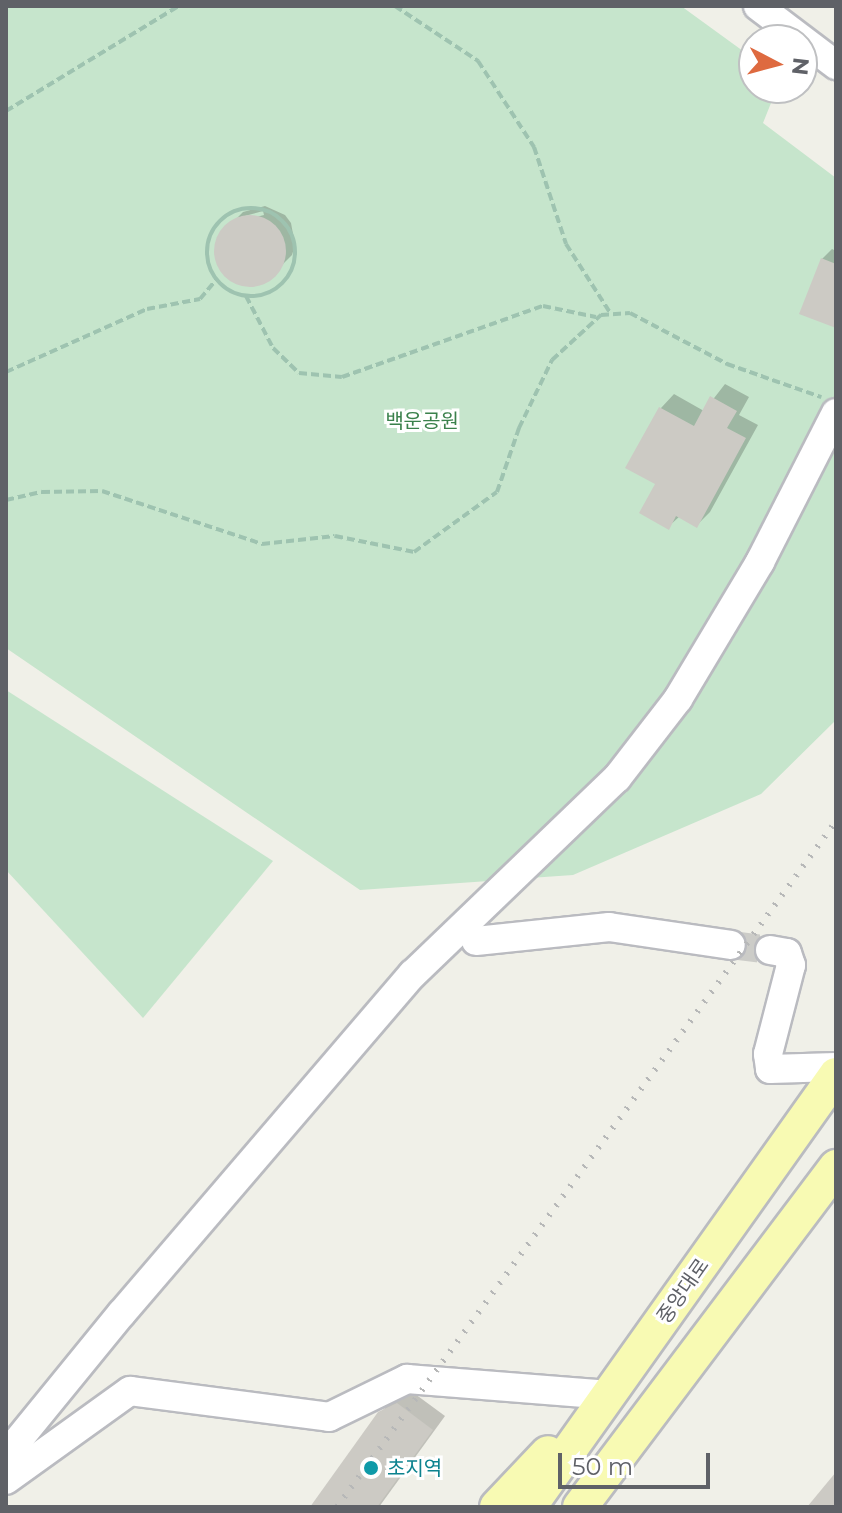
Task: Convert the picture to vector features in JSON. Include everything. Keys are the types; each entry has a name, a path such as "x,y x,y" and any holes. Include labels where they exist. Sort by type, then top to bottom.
{"main road":[{"name":"중앙대로","path":"529,1507 836,1075"},
{"path":"580,1507 830,1189"},
{"path":"497,1507 609,1395"},
{"path":"591,1507 612,1466"}],"street":[{"path":"758,6 836,65"},
{"path":"6,1455 122,1313 413,974 617,778 678,699 760,562 829,405"},
{"path":"476,941 609,927 731,945"},
{"path":"770,950 787,953 791,965 768,1054 770,1069 836,1067"},
{"path":"6,1480 130,1391 329,1417 407,1379 609,1395"}],"path":[{"path":"6,111 179,6"},
{"path":"395,6 478,61 534,147 566,244 611,314"},
{"path":"245,208 274,214 292,237 293,266 274,289 246,296 235,293 217,280 208,263 207,248 219,221 245,208"},
{"path":"6,372 147,309 200,299 217,280"},
{"path":"246,296 273,348 299,373 342,377 543,306 597,318"},
{"path":"6,500 42,492 102,491 262,544 335,536 414,552 497,492 519,428 552,360 597,318 611,314 630,313 727,364 829,405"}],"green space":[{"name":"백운공원","path":"6,6 681,6 738,47 738,104 771,104 763,123 836,178 836,720 761,794 573,875 360,890 6,648"},
{"path":"6,690 273,861 143,1018 6,870"}],"building":[{"path":"250,215 270,221 280,231 286,251 280,271 270,281 250,287 230,281 220,271 214,251 220,231 230,221"},
{"path":"821,258 836,264 836,328 799,314"},
{"path":"710,396 737,411 727,428 746,438 697,528 676,516 669,530 639,513 655,484 625,468 659,407 694,426"},
{"name":"초지역","path":"397,1403 433,1430 377,1507 310,1507 378,1412"},
{"path":"836,1472 836,1507 807,1507"}],"tunnel":[{"path":"731,945 770,950"}],"railway":[{"path":"337,1507 836,821"}],"place":[{"name":"초지역","path":"371,1468"}]}
